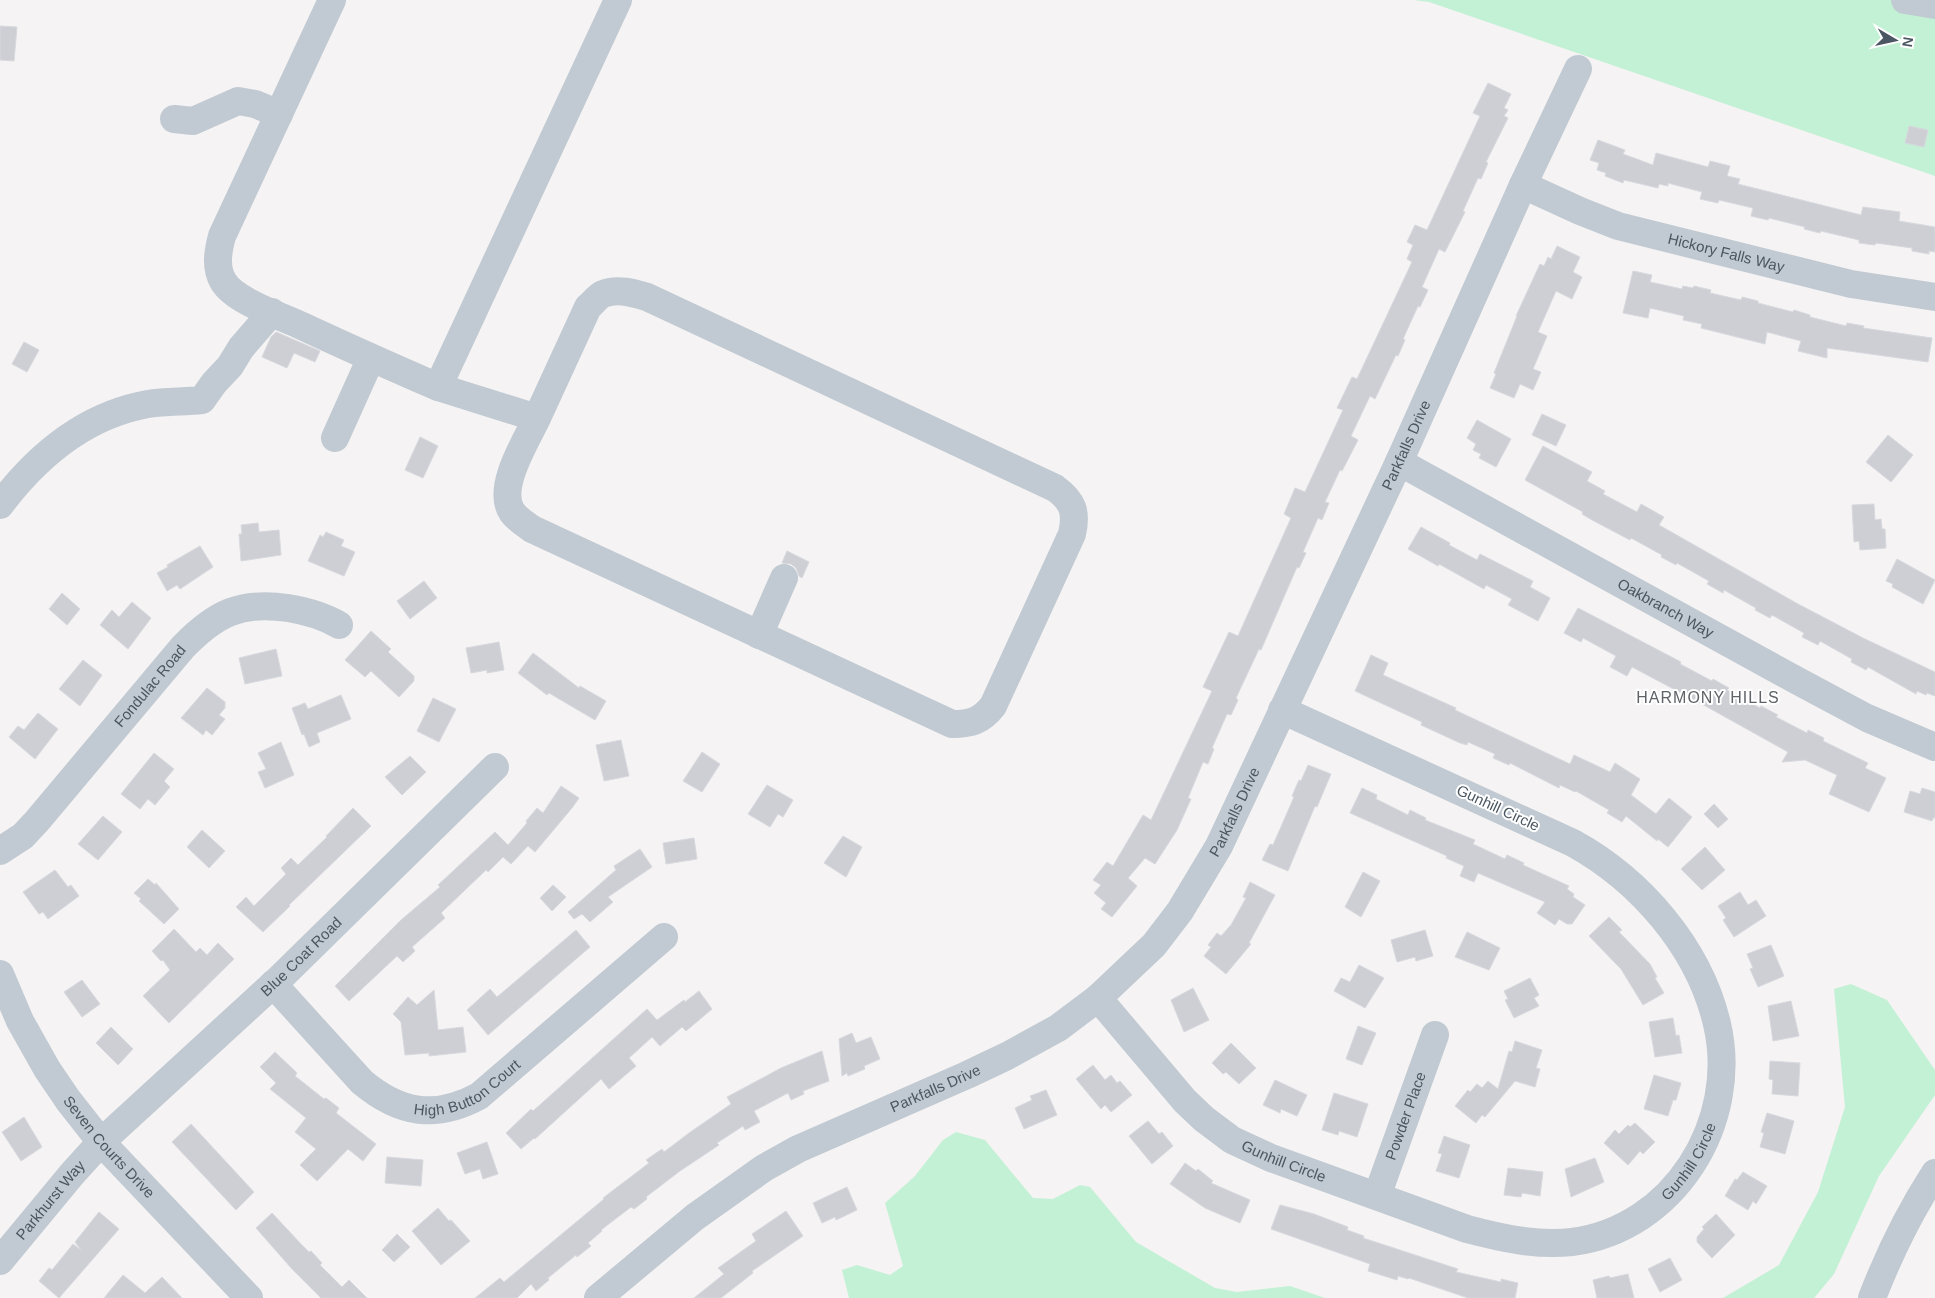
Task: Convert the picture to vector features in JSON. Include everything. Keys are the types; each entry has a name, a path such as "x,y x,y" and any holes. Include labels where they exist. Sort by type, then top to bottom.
{"street":[{"path":"332,0 222,236 218,261 223,281 240,296 371,358 438,387 537,418"},
{"path":"438,387 618,0"},
{"path":"1905,0 1935,6"},
{"name":"Parkfalls Drive","path":"598,1298 695,1217 764,1168 798,1150 1007,1056 1058,1028 1098,998 1154,945 1180,911 1219,846 1399,462 1578,69"},
{"path":"174,119 193,121 238,101 255,104 279,114"},
{"name":"Hickory Falls Way","path":"1524,185 1618,226 1851,284 1935,297"},
{"path":"618,291 631,292 647,297 1055,488 1065,496 1072,508 1075,521 1072,534 993,706 985,716 974,721 952,724 532,529 519,520 511,511 507,500 508,480 537,418 588,307 603,294 618,291"},
{"path":"0,505 10,492 51,450 86,425 114,413 148,404 202,400 214,383 230,366 241,348 272,312"},
{"path":"335,438 371,358"},
{"name":"Oakbranch Way","path":"1399,462 1867,718 1935,748"},
{"path":"759,635 784,578"},
{"name":"Fondulac Road","path":"0,852 23,836 37,821 182,647 198,631 214,620 242,608 260,605 301,610 328,618 339,625"},
{"name":"Gunhill Circle","path":"1098,998 1185,1100 1218,1131 1250,1150 1467,1229 1496,1237 1550,1243 1572,1242 1594,1237 1635,1220 1654,1208 1671,1193 1685,1176 1707,1134 1715,1114 1720,1093 1721,1061 1717,1024 1701,978 1675,935 1642,894 1609,866 1572,843 1282,710"},
{"name":"Blue Coat Road","path":"101,1142 274,984 495,767"},
{"name":"High Button Court","path":"274,984 362,1082 375,1093 386,1100 416,1110 441,1110 454,1107 479,1096 664,937"},
{"name":"Seven Courts Drive","path":"0,974 20,1021 47,1069 101,1142 248,1298"},
{"name":"Powder Place","path":"1376,1196 1435,1035"},
{"name":"Parkhurst Way","path":"0,1260 101,1142"},
{"path":"1872,1298 1888,1255 1902,1226 1935,1173"}],"green space":[{"path":"1414,0 1935,0 1935,176 1429,2"},
{"path":"1851,984 1887,1000 1935,1070 1935,1095 1879,1176 1834,1274 1814,1298 1723,1298 1779,1265 1818,1192 1845,1107 1834,989"},
{"path":"956,1132 985,1140 1033,1198 1053,1199 1080,1185 1090,1187 1136,1242 1215,1288 1237,1292 1290,1286 1325,1298 849,1298 842,1270 857,1265 890,1275 903,1266 885,1203 915,1176 943,1140"}],"building":[{"path":"0,26 17,27 14,61 0,60"},
{"path":"1488,83 1511,94 1504,108 1508,110 1504,116 1508,118 1486,162 1488,163 1481,179 1478,178 1463,211 1465,212 1445,252 1439,249 1422,287 1428,290 1420,307 1418,306 1403,339 1405,340 1398,356 1396,355 1375,399 1370,396 1351,436 1358,440 1342,471 1340,470 1325,502 1329,503 1322,520 1318,518 1303,552 1306,553 1299,568 1297,567 1261,650 1259,649 1236,698 1238,700 1231,715 1227,714 1212,748 1214,749 1208,764 1203,762 1188,798 1191,799 1177,830 1155,864 1145,858 1128,878 1137,886 1112,917 1101,909 1106,903 1094,893 1101,885 1093,880 1107,862 1113,866 1143,815 1151,820 1212,691 1203,687 1229,632 1238,636 1291,518 1284,514 1295,488 1305,492 1343,410 1337,408 1352,377 1357,379 1412,262 1407,259 1413,245 1407,242 1415,225 1427,230 1480,116 1473,113"},
{"path":"1909,126 1928,130 1924,147 1905,143"},
{"path":"1598,140 1625,150 1623,154 1653,165 1656,153 1708,167 1710,161 1730,166 1727,176 1740,179 1738,184 1861,215 1863,207 1900,212 1899,221 1935,227 1935,252 1929,251 1929,254 1912,251 1912,248 1876,243 1875,245 1859,243 1859,240 1821,231 1820,233 1804,229 1805,227 1769,218 1768,220 1751,216 1753,208 1719,200 1718,203 1700,199 1702,192 1668,183 1668,186 1659,184 1658,188 1624,180 1623,183 1605,176 1606,173 1597,170 1599,163 1590,160"},
{"path":"1557,246 1580,257 1573,272 1582,277 1572,299 1556,291 1538,332 1547,336 1533,369 1541,372 1533,390 1520,384 1514,398 1490,388 1496,374 1494,373 1516,316 1540,264 1544,266 1548,257 1551,259"},
{"path":"1633,271 1652,275 1650,282 1682,289 1683,286 1693,288 1694,286 1711,290 1710,293 1741,300 1742,297 1846,326 1847,323 1864,326 1863,328 1932,338 1928,362 1827,348 1827,358 1798,351 1801,341 1767,332 1765,344 1701,328 1702,324 1683,320 1684,316 1650,308 1648,318 1623,313"},
{"path":"276,332 320,351 315,362 294,353 287,368 262,357 271,337"},
{"path":"24,342 39,350 27,372 12,364"},
{"path":"1542,414 1566,425 1556,446 1532,435"},
{"path":"1477,420 1511,439 1496,467 1479,458 1481,454 1473,450 1476,444 1467,438"},
{"path":"1888,435 1913,455 1891,482 1866,462"},
{"path":"420,437 438,446 423,478 405,470"},
{"path":"1543,446 1592,472 1587,481 1605,491 1603,494 1637,512 1641,504 1664,517 1659,525 1798,604 1863,638 1935,672 1935,696 1917,691 1916,694 1868,667 1866,670 1851,662 1852,659 1820,641 1818,645 1802,637 1804,633 1772,615 1770,618 1755,610 1756,608 1724,590 1723,593 1707,584 1709,581 1677,563 1676,565 1661,557 1662,555 1631,538 1630,540 1592,520 1582,514 1583,512 1525,480"},
{"path":"1874,504 1875,520 1881,519 1882,529 1885,529 1886,548 1860,550 1859,541 1854,542 1852,505"},
{"path":"258,523 259,532 279,530 281,555 241,561 239,534 242,534 241,525"},
{"path":"1421,527 1477,560 1480,554 1533,581 1530,587 1550,598 1538,621 1508,605 1512,599 1486,585 1484,589 1408,549"},
{"path":"326,532 344,540 341,546 355,552 344,576 308,561 320,535 323,537"},
{"path":"200,546 213,567 180,589 177,585 167,591 157,573"},
{"path":"787,551 809,562 802,578 791,564 782,563"},
{"path":"1897,559 1935,580 1923,604 1892,587 1893,584 1886,581"},
{"path":"424,581 437,598 410,619 397,601"},
{"path":"62,593 80,609 67,625 49,609"},
{"path":"132,602 151,618 128,649 100,625 112,610 119,617"},
{"path":"1578,608 1681,662 1680,664 1712,681 1713,679 1729,688 1727,690 1760,708 1761,706 1778,715 1776,717 1807,733 1808,730 1824,738 1823,741 1868,763 1865,768 1886,778 1869,812 1829,794 1837,775 1805,760 1782,762 1788,752 1700,703 1632,667 1627,676 1610,667 1616,656 1583,638 1581,642 1564,633"},
{"path":"371,631 391,649 388,652 414,676 414,681 399,697 371,671 365,677 345,660"},
{"path":"499,642 504,670 487,673 487,670 471,673 466,648"},
{"path":"276,649 282,676 245,684 239,658"},
{"path":"533,653 579,688 580,686 606,701 595,720 549,693 547,695 518,673"},
{"path":"1371,655 1388,663 1383,675 1456,708 1455,710 1570,764 1574,755 1610,772 1615,763 1640,779 1631,795 1656,814 1669,798 1692,817 1668,847 1658,839 1657,841 1626,816 1622,822 1607,813 1609,810 1576,791 1560,785 1559,788 1510,763 1509,765 1493,758 1495,754 1468,742 1467,745 1460,743 1421,725 1422,722 1355,691"},
{"path":"83,660 102,675 80,706 59,689"},
{"path":"207,688 225,702 225,708 219,715 225,719 212,735 206,730 203,735 181,718"},
{"path":"341,695 351,719 317,733 320,742 309,747 304,734 302,735 292,708 305,703 308,709"},
{"path":"433,698 456,709 439,742 417,731"},
{"path":"38,713 58,729 35,759 9,737 18,726 24,730"},
{"path":"621,740 629,776 604,781 596,745"},
{"path":"281,742 294,775 265,788 258,772 266,769 258,753"},
{"path":"702,752 720,764 702,792 683,781"},
{"path":"154,753 174,769 164,781 170,787 155,805 148,799 140,809 121,794"},
{"path":"410,756 426,772 402,795 385,777"},
{"path":"1308,765 1331,774 1317,807 1315,806 1288,871 1262,860 1270,844 1273,845 1294,797 1292,796 1299,780 1301,781"},
{"path":"767,785 793,800 783,817 778,814 770,827 748,814"},
{"path":"561,786 579,798 535,852 528,846 511,864 503,857 488,872 486,870 441,913 445,918 412,947 415,951 403,962 397,956 349,1001 335,986 401,920 440,887 438,885 495,832 508,845 537,808 543,813"},
{"path":"1362,788 1377,795 1376,799 1408,815 1410,810 1426,818 1425,820 1475,840 1473,844 1505,859 1507,855 1524,863 1523,865 1569,886 1567,889 1574,894 1573,897 1585,905 1572,924 1567,924 1559,919 1555,925 1537,913 1545,902 1478,873 1474,882 1460,876 1464,866 1446,858 1447,856 1350,813"},
{"path":"1922,788 1935,792 1935,818 1932,821 1904,812 1910,791 1920,794"},
{"path":"1714,804 1728,819 1718,828 1704,814"},
{"path":"353,808 371,826 263,932 236,907 246,897 254,906 286,874 281,868 291,858 298,865"},
{"path":"103,816 122,832 98,860 78,844"},
{"path":"202,830 225,851 209,868 187,847"},
{"path":"843,836 862,847 846,877 824,863"},
{"path":"694,838 697,859 666,864 663,843"},
{"path":"1705,847 1725,870 1702,890 1681,869"},
{"path":"640,849 652,867 608,897 613,902 590,922 582,914 574,919 568,912 616,870 614,866"},
{"path":"55,870 68,887 71,885 79,896 48,919 43,912 39,914 23,892"},
{"path":"1363,872 1380,881 1361,917 1345,907"},
{"path":"148,879 155,885 156,883 179,909 164,924 139,901 141,899 134,893"},
{"path":"1250,882 1275,895 1249,943 1251,944 1226,974 1204,956 1211,947 1208,945 1217,933 1221,936 1231,925 1246,898 1243,897"},
{"path":"553,885 566,897 552,911 540,898"},
{"path":"1740,892 1748,905 1756,900 1766,916 1734,937 1723,920 1726,918 1718,906"},
{"path":"1609,917 1622,930 1619,932 1650,964 1657,977 1655,978 1664,993 1643,1005 1621,969 1589,936"},
{"path":"174,929 196,952 200,948 207,955 218,943 234,959 169,1023 143,996 170,970 163,960 161,961 152,951"},
{"path":"576,930 590,947 488,1035 467,1010 490,989 497,997"},
{"path":"1425,930 1433,956 1416,961 1415,957 1397,962 1391,940"},
{"path":"1467,932 1500,948 1489,970 1455,957"},
{"path":"1771,945 1784,976 1758,987 1750,969 1753,968 1747,954"},
{"path":"1359,965 1384,978 1365,1008 1334,991 1341,978 1350,982"},
{"path":"1530,978 1539,995 1534,998 1539,1006 1514,1018 1505,1000 1508,999 1504,991"},
{"path":"82,980 100,1004 82,1017 64,992"},
{"path":"1193,988 1209,1020 1184,1032 1171,1000"},
{"path":"434,990 438,1030 463,1027 466,1052 429,1056 429,1053 405,1055 401,1022 393,1014 408,997 417,1005"},
{"path":"699,991 712,1009 686,1031 682,1027 660,1046 652,1037 629,1058 636,1066 609,1089 601,1079 535,1139 521,1149 506,1133 531,1109 533,1111 647,1009 657,1020"},
{"path":"1791,1001 1799,1036 1773,1041 1768,1006"},
{"path":"1673,1018 1676,1036 1679,1035 1682,1053 1655,1057 1649,1022"},
{"path":"1358,1026 1376,1033 1362,1065 1346,1059"},
{"path":"111,1027 133,1049 118,1065 96,1043"},
{"path":"852,1033 856,1043 871,1037 880,1059 864,1066 865,1069 848,1076 847,1073 842,1076 839,1039"},
{"path":"1515,1041 1542,1050 1536,1068 1540,1069 1535,1087 1515,1081 1485,1117 1482,1115 1476,1123 1455,1106 1468,1090 1470,1092 1477,1084 1482,1088 1488,1081 1498,1089 1509,1051 1512,1052"},
{"path":"1231,1043 1256,1068 1239,1084 1226,1072 1223,1074 1212,1063"},
{"path":"822,1051 829,1081 803,1091 804,1094 791,1100 788,1093 754,1111 760,1122 745,1130 743,1126 717,1143 719,1145 680,1171 646,1197 647,1199 634,1209 631,1207 601,1230 588,1243 591,1246 577,1257 576,1255 548,1278 549,1280 536,1291 531,1284 517,1298 475,1298 500,1278 504,1282 603,1198 649,1163 646,1160 662,1149 664,1152 731,1104 727,1097 781,1068"},
{"path":"275,1052 297,1073 295,1076 324,1099 326,1098 339,1108 336,1113 376,1144 363,1161 348,1149 317,1181 300,1165 316,1149 295,1132 306,1118 270,1089 276,1083 260,1067"},
{"path":"1770,1061 1800,1063 1798,1096 1772,1094 1773,1080 1769,1079"},
{"path":"1093,1065 1105,1080 1111,1075 1117,1083 1120,1081 1132,1095 1111,1112 1105,1105 1101,1109 1076,1079"},
{"path":"1654,1075 1681,1083 1676,1100 1673,1100 1668,1116 1644,1109"},
{"path":"1275,1080 1307,1095 1297,1116 1281,1109 1280,1113 1263,1105"},
{"path":"1046,1090 1057,1115 1024,1129 1015,1108 1032,1100 1030,1096"},
{"path":"1334,1093 1368,1104 1357,1137 1339,1131 1338,1135 1322,1130"},
{"path":"1767,1113 1794,1121 1785,1154 1760,1147 1764,1133 1761,1132"},
{"path":"24,1117 42,1147 21,1161 2,1132"},
{"path":"1148,1121 1159,1134 1162,1132 1173,1146 1152,1164 1129,1136"},
{"path":"1635,1123 1655,1142 1643,1154 1640,1151 1628,1165 1604,1143 1615,1130 1619,1134 1628,1125 1630,1127"},
{"path":"191,1124 254,1192 236,1210 172,1142"},
{"path":"1444,1136 1470,1145 1459,1178 1436,1171 1442,1154 1438,1153"},
{"path":"487,1142 498,1174 483,1179 480,1169 465,1174 457,1153"},
{"path":"387,1157 423,1160 421,1186 385,1183"},
{"path":"1595,1158 1604,1182 1571,1197 1565,1169"},
{"path":"1185,1163 1196,1171 1198,1169 1213,1181 1211,1183 1250,1200 1240,1223 1205,1208 1170,1184"},
{"path":"1508,1168 1543,1172 1540,1196 1522,1193 1521,1197 1504,1195"},
{"path":"1743,1172 1767,1186 1756,1204 1753,1201 1748,1210 1725,1196 1735,1179 1737,1180"},
{"path":"847,1187 857,1210 836,1220 835,1217 822,1223 813,1203"},
{"path":"1280,1205 1314,1214 1348,1227 1347,1230 1364,1236 1363,1238 1458,1269 1456,1272 1501,1282 1501,1279 1518,1283 1515,1298 1468,1298 1409,1278 1398,1276 1397,1280 1368,1271 1370,1264 1271,1229"},
{"path":"438,1208 470,1241 441,1265 412,1231"},
{"path":"786,1211 803,1236 752,1271 753,1273 721,1298 694,1298 724,1274 718,1268 756,1241 752,1234"},
{"path":"99,1212 119,1229 59,1298 39,1281 49,1268 52,1270 73,1244 81,1250 75,1242"},
{"path":"272,1213 309,1252 311,1251 322,1263 320,1265 342,1287 349,1280 367,1298 321,1298 292,1269 256,1228"},
{"path":"1716,1214 1735,1235 1712,1258 1697,1242 1697,1237 1704,1229 1702,1227"},
{"path":"397,1234 410,1247 394,1262 382,1250"},
{"path":"1670,1258 1682,1280 1660,1292 1648,1269"},
{"path":"1628,1274 1634,1298 1597,1298 1593,1280"},
{"path":"123,1275 145,1293 162,1277 182,1298 104,1298"}],"district":[{"name":"HARMONY HILLS","path":"1708,697"}]}
